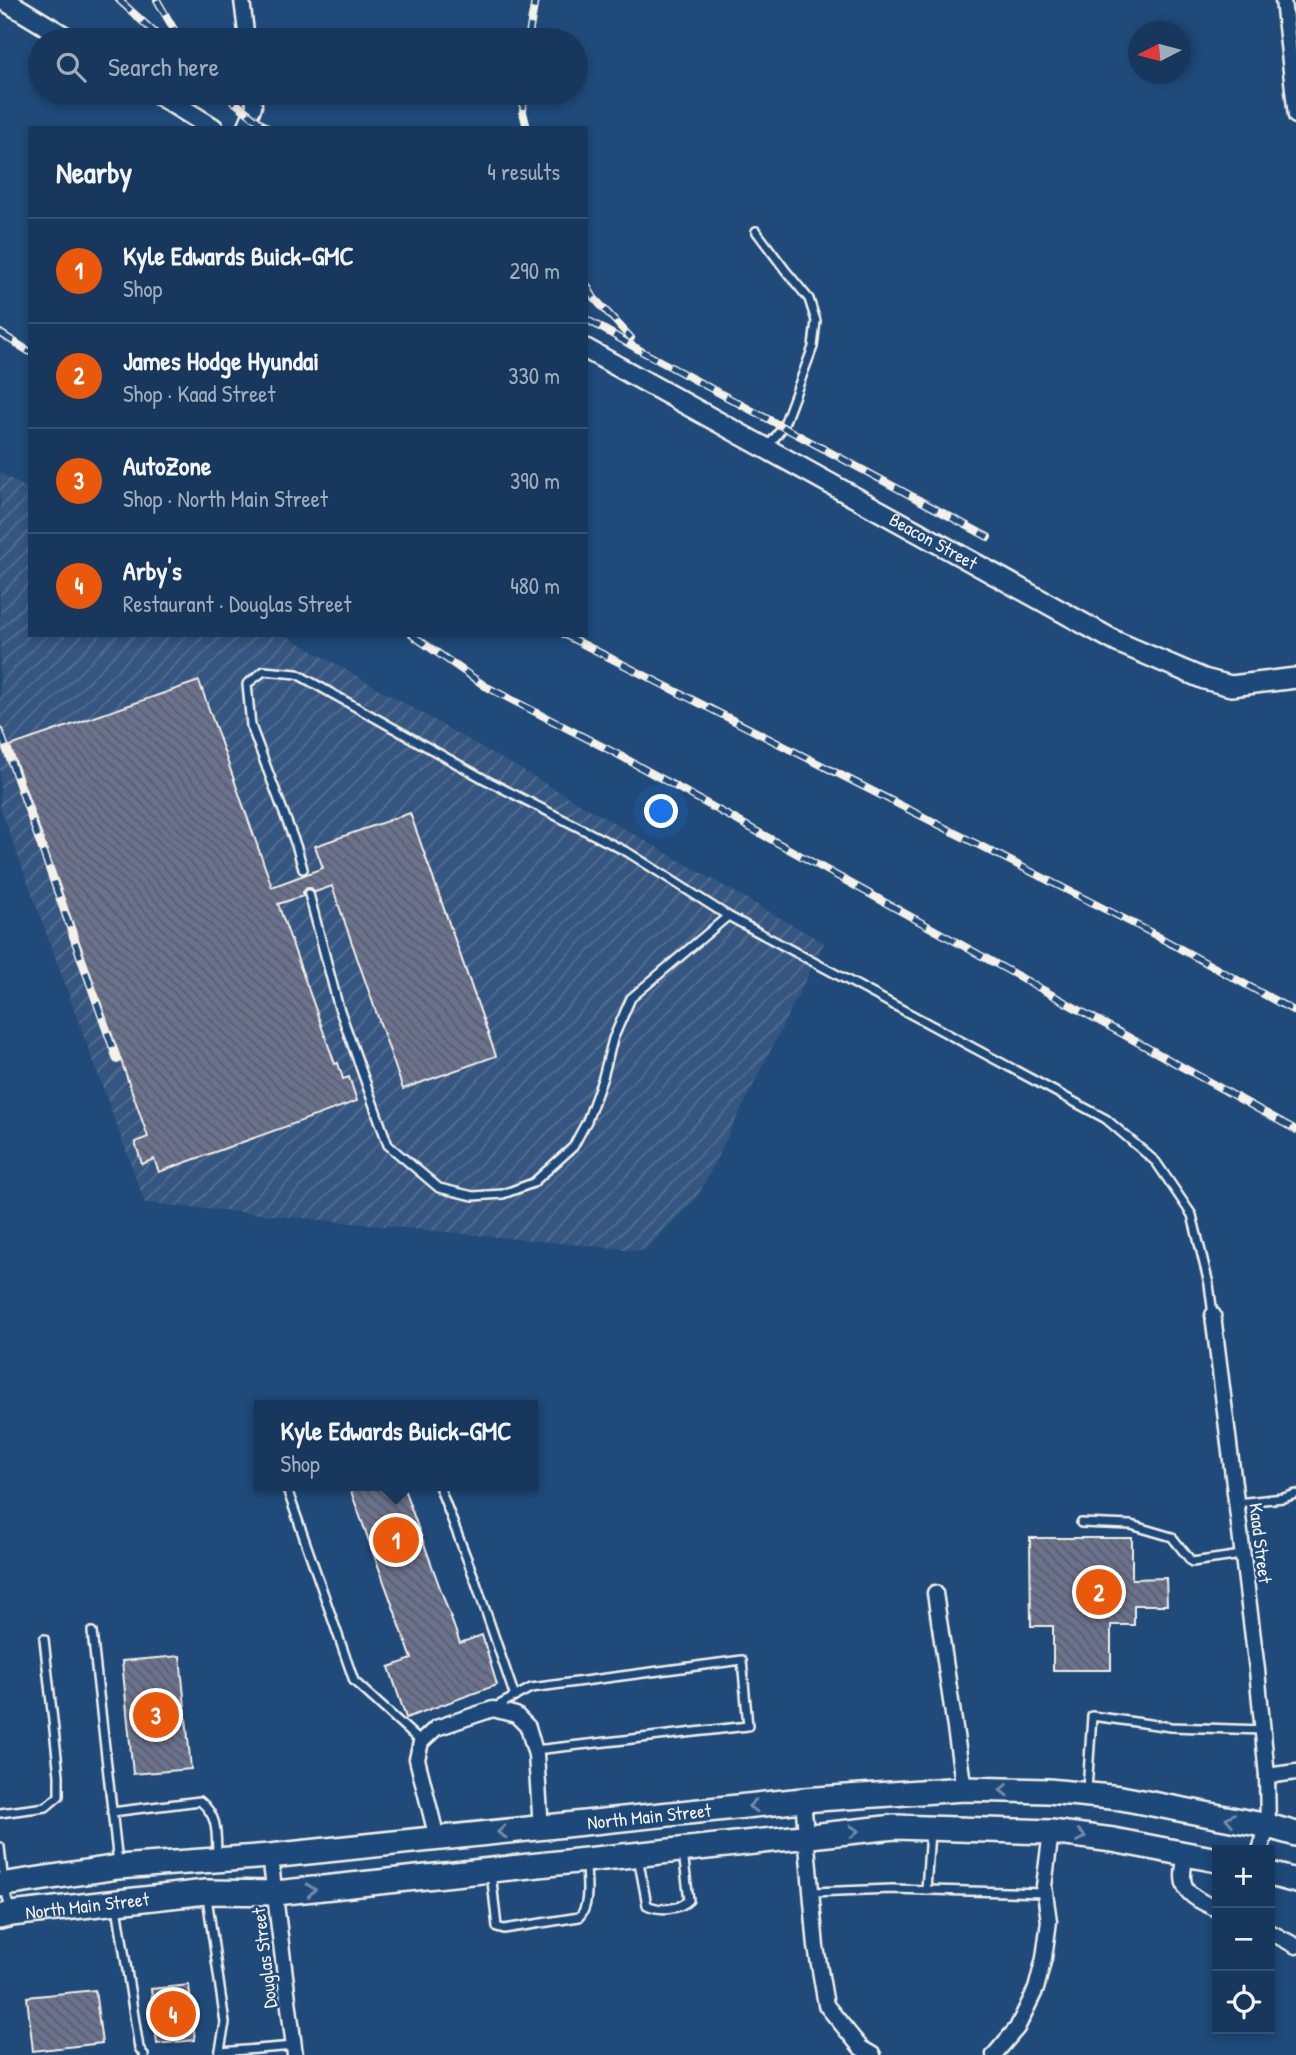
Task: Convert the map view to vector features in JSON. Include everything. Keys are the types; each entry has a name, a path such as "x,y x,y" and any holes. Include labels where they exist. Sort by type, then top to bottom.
{"main road":[{"name":"North Main Street","path":"2,1884 118,1867 270,1856 803,1800 964,1789 1048,1791 1121,1798 1268,1826 1296,1834"},
{"name":"North Main Street","path":"6,1915 206,1892 276,1893 895,1827 1051,1832 1212,1859"},
{"path":"1275,1875 1296,1881"}],"street":[{"path":"4,0 50,28"},
{"path":"242,0 246,28"},
{"path":"1283,0 1296,116"},
{"path":"176,105 211,126"},
{"path":"246,126 254,105"},
{"name":"Beacon Street","path":"588,350 1129,648 1204,680 1231,686 1296,678"},
{"name":"Kaad Street","path":"1213,1315 1263,1730 1268,1826"},
{"path":"935,1593 964,1789"},
{"path":"437,1838 417,1759 421,1742 436,1728 493,1709 516,1715 528,1727 534,1750 541,1829"},
{"path":"1267,1776 1296,1772"},
{"path":"803,1800 816,1947 827,2005 861,2048 873,2055"},
{"path":"1261,1845 1268,1826"},
{"path":"994,2055 1017,2028 1036,1989 1044,1958 1049,1921 1044,1886 1051,1832"},
{"path":"1187,1854 1182,1870 1183,1881 1191,1896 1215,1908"},
{"name":"Douglas Street","path":"270,1856 294,2051"},
{"path":"1275,1935 1296,1946"}],"lane":[{"path":"756,231 809,299 816,321 813,347 783,427 767,449"},
{"path":"303,869 251,726 247,684 264,671 297,674 486,780 629,853 729,916 1106,1119 1156,1162 1192,1215 1209,1284 1213,1315"},
{"path":"309,894 338,1005 388,1145 439,1188 473,1196 503,1194 533,1183 573,1147 591,1110 613,1039 631,999 729,916"},
{"path":"288,1491 354,1681 421,1742"},
{"path":"441,1491 515,1697"},
{"path":"1237,1503 1296,1494"},
{"path":"1080,1523 1131,1525 1172,1538 1192,1562 1243,1555"},
{"path":"92,1632 118,1867"},
{"path":"0,1813 46,1807 59,1796 44,1639"},
{"path":"493,1709 531,1688 742,1660 748,1726 534,1750"},
{"path":"1087,1795 1093,1716 1171,1727 1263,1730"},
{"path":"112,1812 200,1801 210,1809 215,1821 218,1860"},
{"path":"926,1890 930,1828"},
{"path":"0,1847 6,1915"},
{"path":"637,1854 647,1905 656,1910 684,1905 689,1900 682,1849"},
{"path":"491,1870 497,1927 504,1928 579,1917 584,1913 586,1859"},
{"path":"811,1892 892,1889 1045,1893"},
{"path":"206,1892 225,2023 219,2054 294,2051"},
{"path":"117,1902 139,2048 144,2055"}],"shaded area":[{"path":"0,473 28,489 28,637 288,637 824,943 697,1198 644,1251 145,1203 0,807"}],"building":[{"path":"199,681 272,887 323,868 315,846 410,813 496,1056 403,1089 332,886 315,892 307,888 303,896 278,904 335,1064 338,1063 343,1079 349,1077 357,1101 159,1172 154,1159 142,1164 135,1142 148,1137 10,746"},
{"path":"351,1491 405,1491 460,1643 482,1635 497,1685 406,1718 389,1667 412,1659"},
{"path":"1030,1538 1132,1538 1132,1579 1166,1578 1167,1605 1134,1605 1134,1625 1111,1625 1111,1670 1053,1670 1053,1626 1031,1626"},
{"path":"180,1656 191,1769 133,1774 122,1661"},
{"path":"189,1985 195,2040 157,2044 151,1989"},
{"path":"95,1990 102,2043 33,2051 27,1997"}],"railway":[{"path":"119,0 150,28"},
{"path":"157,0 173,28"},
{"path":"530,28 535,0"},
{"path":"238,105 264,126"},
{"path":"523,105 526,126"},
{"path":"588,288 594,298 631,338"},
{"path":"588,320 988,537"},
{"path":"0,333 28,351"},
{"path":"415,637 485,686 617,754 1296,1130"},
{"path":"569,637 1146,930 1296,1012"},
{"path":"0,731 117,1060"}],"place":[{"name":"Kyle Edwards Buick-GMC","path":"396,1540"},
{"name":"James Hodge Hyundai","path":"1099,1592"},
{"name":"AutoZone","path":"156,1715"},
{"name":"Arby's","path":"173,2014"}]}
